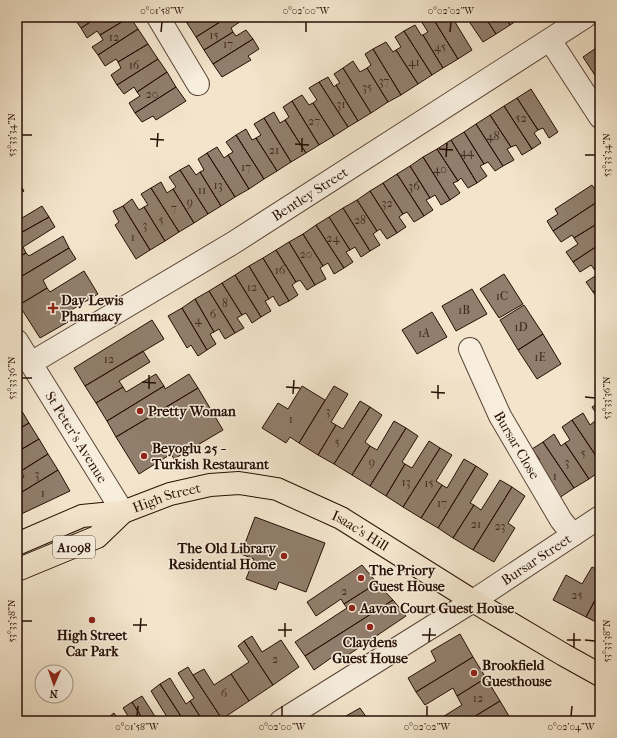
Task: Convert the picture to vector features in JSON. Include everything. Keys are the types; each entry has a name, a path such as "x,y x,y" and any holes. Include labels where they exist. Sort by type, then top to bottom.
{"main road":[{"name":"Isaac's Hill","path":"210,485 239,483 277,489 341,518 473,601 600,675"},
{"name":"High Street","path":"17,544 82,516 123,512 170,494 210,485"},
{"name":"High Street","path":"17,570 97,537 123,512"}],"street":[{"path":"158,17 198,84"},
{"name":"Bentley Street","path":"31,363 233,243 585,17"},
{"path":"550,40 600,117"},
{"name":"St Peter's Avenue","path":"17,341 123,512"},
{"name":"Bursar Close","path":"470,349 500,416 561,520 574,535"},
{"name":"Bursar Street","path":"281,721 473,601 600,517"}],"shaded area":[{"path":"89,525 91,529 47,548 45,543"}],"building":[{"path":"98,17 81,28 74,18"},
{"path":"98,17 130,17 100,35 97,31 87,38 81,28"},
{"path":"130,17 138,29 98,55 92,47 103,40 100,35"},
{"path":"183,17 196,17 187,23"},
{"path":"196,17 228,17 196,37 187,23"},
{"path":"228,17 239,17 241,21 231,28 233,32 204,50 196,37"},
{"path":"428,17 432,17 458,59 443,68 423,35 428,32 421,21"},
{"path":"432,17 447,17 449,19 452,17 472,50 458,59"},
{"path":"466,17 485,17 496,34 483,42"},
{"path":"485,17 505,17 510,25 496,34"},
{"path":"505,17 522,17 510,25"},
{"path":"415,25 421,35 423,35 443,68 432,75 404,31"},
{"path":"138,29 148,44 118,62 116,59 105,66 98,55"},
{"path":"246,30 253,39 213,64 204,50 233,32 236,36"},
{"path":"404,31 432,75 418,84 396,50 401,47 395,37"},
{"path":"253,39 259,49 248,56 251,60 222,77 213,64"},
{"path":"386,42 393,52 396,50 418,84 401,95 373,49"},
{"path":"148,44 158,59 117,85 111,75 121,68 118,62"},
{"path":"596,48 600,54 600,83 583,57"},
{"path":"373,49 401,95 388,102 367,68 371,65 365,54"},
{"path":"158,59 167,72 137,92 134,87 124,94 117,85"},
{"path":"353,61 360,72 367,68 388,102 371,113 343,68"},
{"path":"343,68 371,113 358,121 336,85 340,83 334,74"},
{"path":"167,72 176,87 135,113 129,103 140,96 137,92"},
{"path":"328,77 334,87 336,85 358,121 348,127 319,82"},
{"path":"319,82 348,127 334,136 313,103 317,100 309,88"},
{"path":"176,87 186,101 156,120 153,116 142,122 135,113"},
{"path":"531,89 558,132 549,138 543,128 538,130 517,98"},
{"path":"302,95 309,105 313,103 334,136 319,145 292,101"},
{"path":"517,98 538,130 534,133 541,143 532,149 504,106"},
{"path":"292,101 319,145 306,153 285,120 289,117 283,107"},
{"path":"504,106 532,149 522,155 516,145 511,147 490,115"},
{"path":"274,112 280,123 285,120 306,153 291,162 264,118"},
{"path":"490,115 511,147 507,149 514,160 503,166 476,124"},
{"path":"264,118 291,162 277,171 256,138 261,135 254,124"},
{"path":"476,124 503,166 495,171 488,162 484,164 464,132"},
{"path":"246,129 252,140 256,138 277,171 264,179 236,135"},
{"path":"464,132 484,164 480,166 487,176 477,183 451,140"},
{"path":"236,135 264,179 249,189 228,155 233,152 226,142"},
{"path":"451,140 477,183 468,188 461,178 458,181 437,149"},
{"path":"217,147 224,158 228,155 249,189 235,197 207,153"},
{"path":"437,149 458,181 453,183 460,193 450,200 423,157"},
{"path":"207,153 235,197 221,206 200,172 204,170 198,159"},
{"path":"423,157 450,200 441,205 435,195 430,198 410,166"},
{"path":"189,165 196,175 200,172 221,206 208,214 180,170"},
{"path":"410,166 430,198 426,200 433,210 424,216 397,174"},
{"path":"180,170 208,214 194,223 173,189 176,187 169,177"},
{"path":"397,174 424,216 414,222 407,212 403,214 383,183"},
{"path":"18,181 24,191 17,195 17,182"},
{"path":"161,182 167,193 173,189 194,223 179,232 151,188"},
{"path":"383,183 403,214 399,217 406,227 397,233 370,191"},
{"path":"592,185 600,197 600,200 553,231 547,221 558,214 555,209"},
{"path":"151,188 179,232 165,241 144,207 148,205 141,194"},
{"path":"370,191 397,233 387,239 380,229 377,231 357,200"},
{"path":"132,199 139,210 144,207 165,241 150,250 123,206"},
{"path":"357,200 377,231 373,234 380,245 370,251 343,208"},
{"path":"600,200 600,222 574,238 572,235 561,242 553,231"},
{"path":"42,206 49,217 17,235 17,221"},
{"path":"123,206 150,250 136,259 115,225 119,222 113,211"},
{"path":"343,208 370,251 361,257 355,247 350,250 329,217"},
{"path":"49,217 55,227 23,247 26,253 17,258 17,235"},
{"path":"329,217 350,250 346,252 353,262 344,268 316,225"},
{"path":"600,222 600,244 573,262 566,252 578,244 574,238"},
{"path":"316,225 344,268 334,274 328,263 323,266 303,234"},
{"path":"303,234 323,266 320,268 326,279 315,285 289,242"},
{"path":"63,236 69,248 17,279 17,258 26,253 29,256"},
{"path":"289,242 315,285 307,290 300,280 296,282 276,250"},
{"path":"600,244 600,265 594,269 591,265 580,272 573,262"},
{"path":"69,248 76,259 43,280 47,288 19,305 17,302 17,279"},
{"path":"276,250 296,282 292,285 298,295 289,301 263,258"},
{"path":"263,258 289,301 279,306 273,296 269,299 249,266"},
{"path":"600,265 600,288 593,292 586,282 598,274 594,269"},
{"path":"249,266 269,299 265,301 271,311 261,317 235,275"},
{"path":"84,271 98,294 63,315 68,322 40,338 19,305 47,288 50,292"},
{"path":"504,274 523,304 499,318 480,289"},
{"path":"235,275 261,317 252,323 246,313 242,315 222,283"},
{"path":"222,283 242,315 237,318 244,328 235,333 209,291"},
{"path":"600,288 600,302 593,292"},
{"path":"472,289 487,314 456,331 442,306"},
{"path":"209,291 235,333 225,339 219,329 214,332 195,299"},
{"path":"195,299 214,332 210,334 216,344 207,350 182,308"},
{"path":"524,305 543,334 518,350 500,320"},
{"path":"182,308 207,350 198,356 191,345 187,348 168,316"},
{"path":"432,312 447,337 417,354 402,330"},
{"path":"152,320 164,339 85,386 74,368"},
{"path":"543,334 561,364 537,379 518,350"},
{"path":"143,351 150,362 119,381 123,387 96,403 85,386"},
{"path":"156,374 164,386 107,421 96,403 123,387 126,392"},
{"path":"189,374 198,388 116,437 107,421 164,386 165,389"},
{"path":"302,386 325,400 299,443 290,437 286,443 262,428 278,403 288,409"},
{"path":"334,386 348,394 331,422 336,425 318,455 299,443"},
{"path":"198,388 223,430 174,459 171,454 139,474 116,437"},
{"path":"360,401 370,407 334,464 318,455 336,425 343,429"},
{"path":"600,402 600,419 592,407"},
{"path":"370,407 382,415 365,442 370,446 352,475 334,464"},
{"path":"20,408 29,423 17,430 17,410"},
{"path":"583,413 590,425 595,421 600,429 600,462 572,420"},
{"path":"600,419 600,429 595,421"},
{"path":"572,420 600,462 600,471 589,479 565,443 570,440 562,427"},
{"path":"394,421 406,428 370,486 352,475 370,446 377,450"},
{"path":"29,423 39,439 17,452 17,430"},
{"path":"406,428 418,436 402,462 405,464 386,496 370,486"},
{"path":"554,434 561,446 565,443 589,479 574,488 543,442"},
{"path":"39,439 48,454 21,471 17,467 17,452"},
{"path":"429,441 440,448 403,507 386,496 405,464 412,468"},
{"path":"543,442 574,488 559,498 535,463 540,460 532,449"},
{"path":"440,448 452,455 436,481 442,485 421,518 403,507"},
{"path":"48,454 58,470 17,495 17,481 24,477 21,471"},
{"path":"464,459 476,466 438,528 421,518 442,485 447,488"},
{"path":"476,466 488,474 470,503 474,505 453,538 438,528"},
{"path":"58,470 70,491 17,516 17,495"},
{"path":"500,480 512,487 473,550 453,538 474,505 481,510"},
{"path":"512,487 525,496 508,523 515,528 494,562 473,550"},
{"name":"The Old Library Residential Home","path":"255,517 325,543 306,592 279,582 276,590 246,579 254,559 241,554"},
{"path":"362,565 377,583 344,604 341,599 316,616 307,602"},
{"path":"600,566 600,591 586,617 553,600 566,575 582,584 592,567 598,570"},
{"path":"377,583 393,600 305,656 295,642 347,608 344,604"},
{"path":"600,591 600,624 586,617"},
{"path":"393,600 406,616 342,659 338,653 314,670 305,656"},
{"path":"460,634 473,657 416,692 408,678 436,661 431,651"},
{"path":"252,636 262,652 281,640 299,667 273,685 244,641"},
{"path":"244,641 273,685 249,701 231,674 249,662 238,646"},
{"path":"473,657 486,678 457,696 453,688 425,705 416,692"},
{"path":"188,667 222,719 217,721 203,721 190,701 194,698 178,673"},
{"path":"204,669 214,685 231,674 249,701 222,719 193,675"},
{"path":"170,678 186,704 190,701 203,721 184,721 160,684"},
{"path":"486,678 500,701 467,721 436,721 462,705 457,696"},
{"path":"160,684 184,721 164,721 163,719 167,717 151,691"},
{"path":"142,696 158,721 144,721 132,702"},
{"path":"500,701 512,721 467,721"},
{"path":"132,702 144,721 131,721 123,708"},
{"path":"360,708 369,721 349,721 346,716"},
{"path":"114,713 119,721 105,720"},
{"path":"346,716 349,721 338,721"}],"place":[{"name":"Day Lewis Pharmacy","path":"53,308"},
{"name":"Pretty Woman","path":"140,411"},
{"name":"Beyoglu 25 - Turkish Restaurant","path":"144,456"},
{"name":"The Old Library Residential Home","path":"284,556"},
{"name":"The Priory Guest House","path":"361,578"},
{"name":"Aavon Court Guest House","path":"352,608"},
{"name":"High Street Car Park","path":"92,620"},
{"name":"Claydens Guest House","path":"370,627"},
{"name":"Brookfield Guesthouse","path":"474,673"}]}
